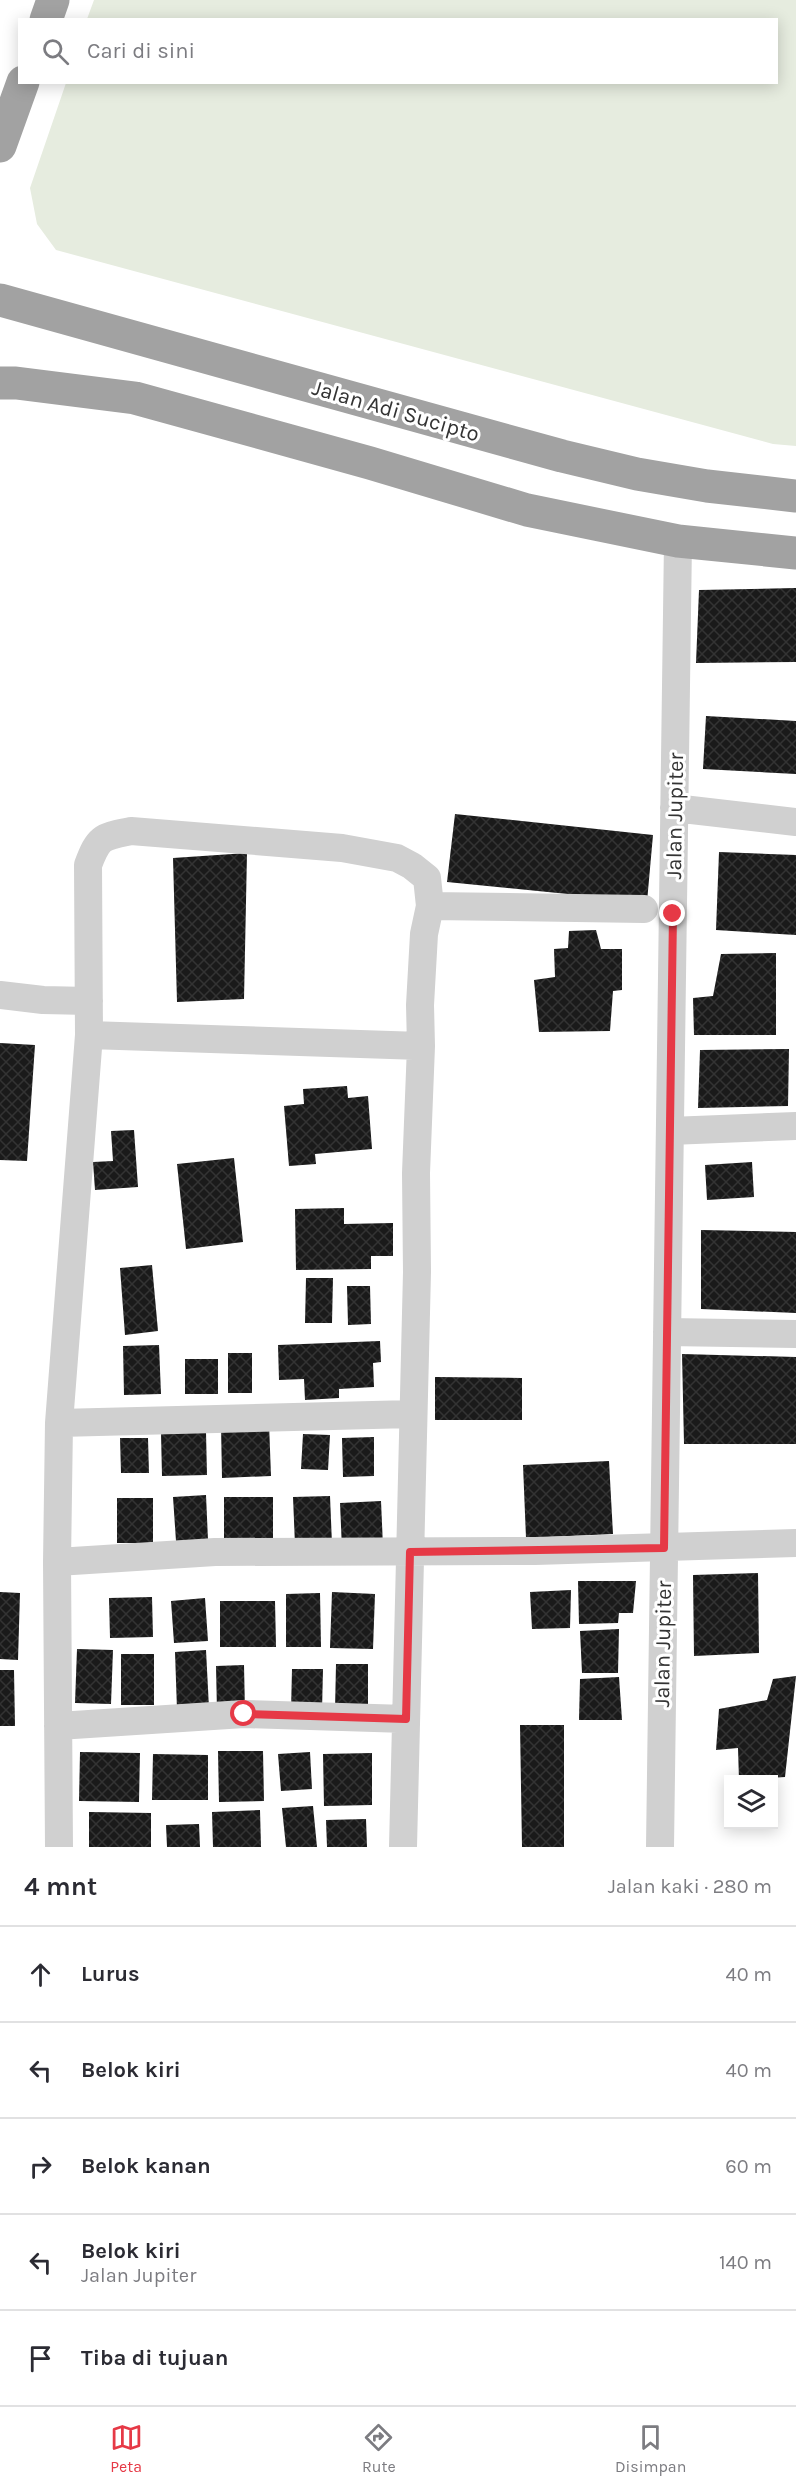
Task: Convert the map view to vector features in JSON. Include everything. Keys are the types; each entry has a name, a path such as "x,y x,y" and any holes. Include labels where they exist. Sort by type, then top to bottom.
{"highway":[{"path":"46,18 52,0"},
{"path":"0,146 22,84"},
{"name":"Jalan Adi Sucipto","path":"0,300 562,456 637,474 707,486 796,496"},
{"path":"0,383 16,382 135,398 370,463 527,510 678,541 796,553"}],"street":[{"name":"Jalan Jupiter","path":"660,1847 678,541"},
{"path":"674,808 796,822"},
{"path":"59,1847 57,1562 59,1423 89,1035 88,865 95,846 106,836 131,831 342,848 397,858 427,878 430,906 424,934 421,982 416,1173 417,1272 403,1847"},
{"path":"430,906 644,909"},
{"path":"0,995 43,1000 89,1001"},
{"path":"89,1035 421,1046"},
{"path":"670,1131 796,1126"},
{"path":"667,1332 796,1334"},
{"path":"59,1423 412,1414"},
{"path":"57,1562 215,1552 410,1552 664,1548 796,1543"},
{"path":"58,1726 244,1714 406,1719"}],"shaded area":[{"path":"94,0 796,0 796,446 773,444 56,250 37,224 30,188 66,84 778,84 778,18 87,18"}],"building":[{"path":"796,588 796,662 696,663 699,590"},
{"path":"706,716 796,721 796,774 703,769"},
{"path":"455,814 653,835 647,902 447,882"},
{"path":"719,852 796,855 796,935 716,930"},
{"path":"247,853 244,999 177,1002 173,858"},
{"path":"596,930 601,949 622,949 622,990 613,991 610,1031 539,1032 534,980 555,977 554,949 568,948 569,931"},
{"path":"776,953 776,1035 694,1035 693,998 713,996 721,954"},
{"path":"0,1043 35,1045 27,1161 0,1160"},
{"path":"789,1049 788,1106 698,1108 700,1050"},
{"path":"347,1086 348,1098 368,1096 372,1149 315,1154 316,1164 289,1166 284,1106 304,1104 303,1089"},
{"path":"134,1130 138,1187 95,1190 93,1162 113,1161 111,1131"},
{"path":"234,1158 243,1242 186,1249 177,1164"},
{"path":"752,1162 754,1197 707,1200 705,1165"},
{"path":"344,1208 344,1224 393,1223 393,1256 371,1256 371,1269 296,1270 295,1209"},
{"path":"701,1230 796,1232 796,1313 701,1309"},
{"path":"152,1265 158,1331 125,1335 120,1268"},
{"path":"306,1278 333,1278 332,1323 305,1323"},
{"path":"347,1286 370,1286 371,1324 348,1325"},
{"path":"380,1341 381,1362 373,1363 374,1387 339,1389 339,1398 305,1400 304,1379 279,1380 278,1345"},
{"path":"159,1345 161,1394 124,1395 123,1346"},
{"path":"228,1353 252,1353 252,1393 228,1393"},
{"path":"682,1354 796,1357 796,1444 684,1444"},
{"path":"185,1359 218,1359 218,1394 185,1394"},
{"path":"435,1377 522,1378 522,1420 435,1420"},
{"path":"269,1423 271,1476 222,1478 221,1425"},
{"path":"206,1432 207,1475 162,1476 161,1433"},
{"path":"303,1434 330,1435 328,1470 301,1469"},
{"path":"374,1437 374,1476 343,1477 342,1438"},
{"path":"120,1438 148,1438 149,1473 121,1473"},
{"path":"609,1461 613,1534 526,1538 523,1465"},
{"path":"206,1495 208,1540 176,1541 173,1497"},
{"path":"330,1496 332,1544 295,1545 293,1497"},
{"path":"224,1497 273,1497 273,1545 224,1546"},
{"path":"117,1498 153,1498 153,1543 117,1543"},
{"path":"381,1501 383,1546 342,1549 340,1503"},
{"path":"758,1573 759,1653 694,1656 693,1575"},
{"path":"578,1581 636,1581 633,1613 619,1613 618,1623 579,1624"},
{"path":"571,1590 570,1628 532,1629 530,1592"},
{"path":"0,1592 20,1593 18,1660 0,1659"},
{"path":"332,1592 375,1594 373,1649 330,1648"},
{"path":"320,1593 321,1647 286,1647 286,1594"},
{"path":"152,1597 153,1637 110,1638 109,1598"},
{"path":"205,1598 208,1641 174,1643 171,1601"},
{"path":"220,1601 275,1601 276,1647 220,1647"},
{"path":"619,1629 618,1673 582,1673 580,1631"},
{"path":"77,1649 113,1650 111,1704 75,1703"},
{"path":"206,1650 209,1708 177,1710 175,1652"},
{"path":"121,1654 154,1654 154,1705 121,1705"},
{"path":"336,1664 368,1664 368,1711 335,1710"},
{"path":"244,1665 245,1711 217,1712 216,1666"},
{"path":"292,1669 323,1669 322,1711 291,1711"},
{"path":"0,1670 14,1670 15,1726 0,1726"},
{"path":"796,1676 785,1777 739,1775 738,1748 716,1750 719,1709 767,1700 773,1679"},
{"path":"619,1677 622,1720 579,1720 580,1679"},
{"path":"520,1725 564,1725 564,1847 522,1847"},
{"path":"218,1751 263,1751 264,1801 219,1802"},
{"path":"80,1752 140,1753 139,1802 79,1801"},
{"path":"310,1752 312,1789 281,1791 278,1754"},
{"path":"372,1753 372,1805 324,1806 323,1754"},
{"path":"153,1754 208,1755 208,1800 152,1800"},
{"path":"313,1806 317,1847 286,1847 282,1808"},
{"path":"260,1810 261,1847 213,1847 212,1812"},
{"path":"89,1812 151,1813 151,1847 89,1847"},
{"path":"366,1819 367,1847 327,1847 326,1820"},
{"path":"199,1824 200,1847 167,1847 166,1825"}],"route":[{"path":"244,1714 406,1719 410,1552 664,1548 673,914"}]}
